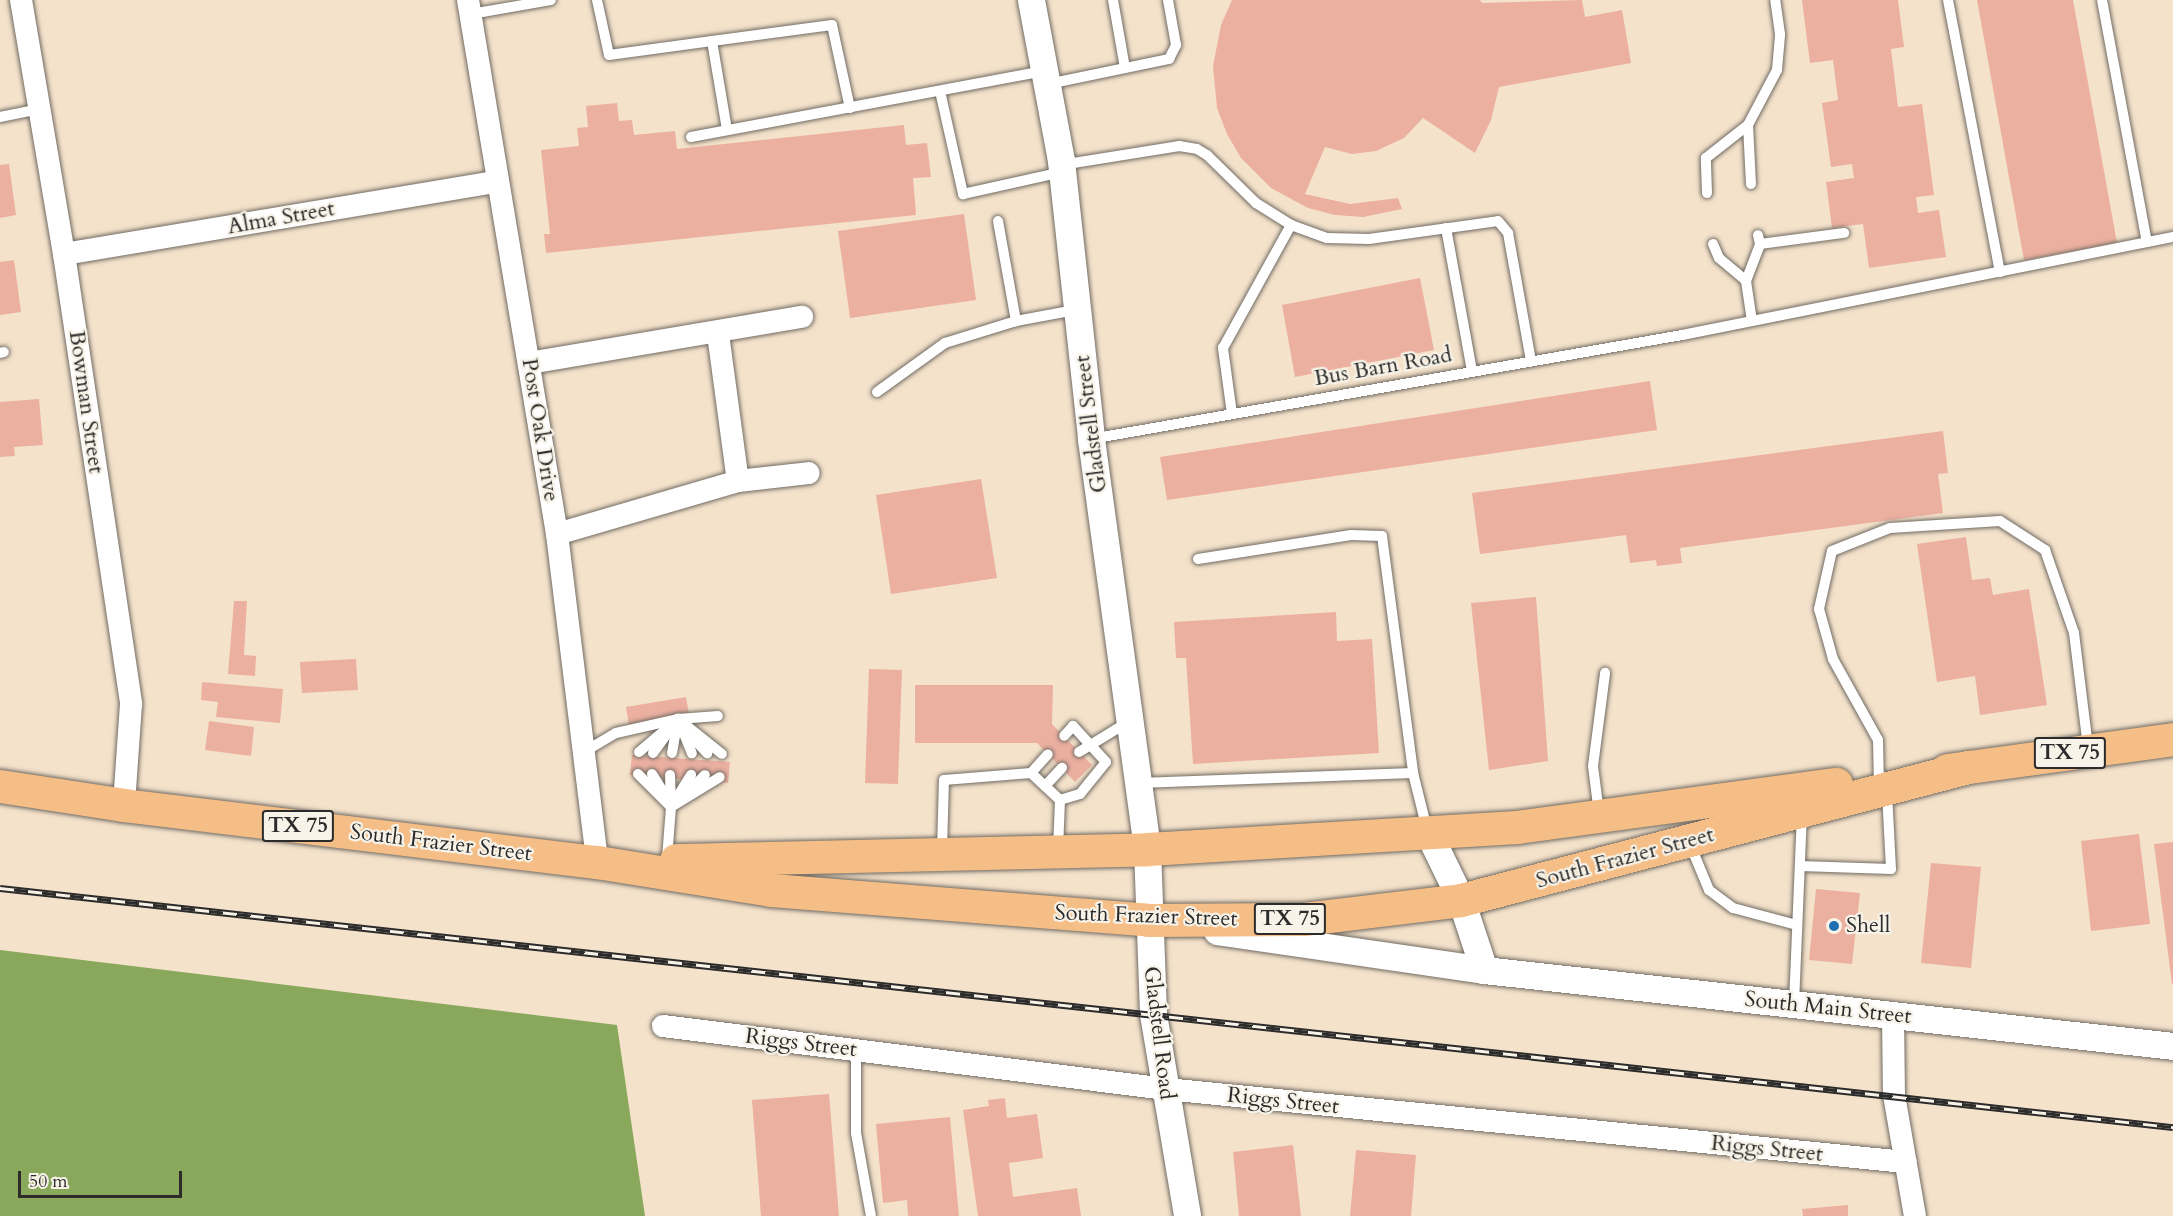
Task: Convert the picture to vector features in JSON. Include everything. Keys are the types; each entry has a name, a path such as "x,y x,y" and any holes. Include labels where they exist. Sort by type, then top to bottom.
{"main road":[{"name":"South Frazier Street","path":"0,786 124,805 597,862 771,890 1148,920 1304,919 1461,900 1802,812 1881,786 1968,767 2173,739"},
{"name":"South Frazier Street","path":"597,862 1147,849 1517,827 1881,786"}],"street":[{"name":"Bowman Street","path":"21,0 64,254 131,704 124,805"},
{"name":"Gladstell Street","path":"1031,0 1061,168 1091,439 1147,849"},
{"name":"Post Oak Drive","path":"470,7 557,534 597,862"},
{"name":"Alma Street","path":"64,254 498,182"},
{"path":"529,363 718,334 802,317"},
{"path":"718,334 738,481"},
{"path":"557,534 738,481 809,472"},
{"path":"1428,832 1461,900 1484,970"},
{"name":"Gladstell Road","path":"1147,849 1153,1014 1188,1216"},
{"name":"South Main Street","path":"1148,920 1484,970 2173,1046"},
{"path":"1893,1015 1894,1095 1915,1216"},
{"name":"Riggs Street","path":"663,1026 1166,1089 1905,1162"}],"lane":[{"path":"470,7 551,0"},
{"path":"597,0 609,55 832,24 850,108"},
{"path":"1113,0 1125,68"},
{"path":"691,137 940,91 1125,68 1169,59 1174,55 1176,45 1168,0"},
{"path":"1707,192 1706,158 1748,124 1777,70 1780,34 1775,0"},
{"path":"1948,0 2000,272"},
{"path":"2102,0 2147,242"},
{"path":"712,41 727,130"},
{"path":"940,91 963,194 1061,168 1187,146 1207,155 1256,204 1291,225 1327,238 1354,240 1489,220 1503,224 1531,361"},
{"path":"0,117 40,109"},
{"path":"1748,124 1751,184"},
{"path":"998,221 1016,321"},
{"path":"1232,414 1223,348 1291,225"},
{"path":"1446,228 1472,371"},
{"path":"1752,321 1746,281 1759,240 1844,233"},
{"name":"Bus Barn Road","path":"1091,439 1682,335 2173,237"},
{"path":"1713,244 1719,258 1746,281"},
{"path":"877,392 945,343 1016,321 1078,310"},
{"path":"1800,866 1891,869 1878,740 1833,659 1819,609 1832,551 1890,528 2000,521 2045,550 2074,633 2088,751"},
{"path":"1198,559 1351,535 1382,536 1413,772 1428,832"},
{"path":"1599,816 1593,766 1605,673"},
{"path":"583,752 616,733 678,719 718,716"},
{"path":"639,752 678,719"},
{"path":"653,753 678,719"},
{"path":"672,753 678,719"},
{"path":"678,719 692,753"},
{"path":"678,719 707,753"},
{"path":"678,719 722,754"},
{"path":"1079,752 1131,720"},
{"path":"1060,800 1080,794 1106,762 1073,726 1064,736"},
{"path":"942,854 944,780 1031,773 1048,754"},
{"path":"1045,786 1062,768"},
{"path":"1139,783 1413,772"},
{"path":"1031,773 1060,800 1058,851"},
{"path":"638,774 671,807"},
{"path":"652,774 671,807"},
{"path":"667,860 671,807 670,775"},
{"path":"671,807 691,775"},
{"path":"671,807 705,776"},
{"path":"671,807 720,777"},
{"path":"1794,1004 1802,812"},
{"path":"1689,842 1709,890 1733,908 1797,925"},
{"path":"856,1050 856,1133 871,1216"}],"green space":[{"path":"0,950 617,1025 645,1216 0,1216"}],"building":[{"path":"1232,0 1480,0 1482,3 1582,0 1585,17 1622,10 1631,63 1499,87 1491,120 1475,153 1423,118 1404,138 1376,151 1352,154 1325,147 1305,194 1350,204 1398,198 1402,209 1363,217 1335,215 1308,208 1271,188 1241,158 1227,134 1217,108 1213,66 1221,25"},
{"path":"1802,0 1898,0 1904,47 1891,49 1898,107 1922,104 1934,195 1916,197 1918,213 1939,210 1946,257 1869,268 1863,224 1832,228 1826,182 1854,178 1852,164 1831,167 1822,103 1838,100 1833,60 1810,63"},
{"path":"1977,0 2073,0 2117,243 2024,260"},
{"path":"617,103 619,121 632,120 634,135 675,131 677,149 904,125 906,145 927,143 931,177 913,178 916,215 546,253 544,234 550,234 541,150 579,146 577,128 588,127 586,106"},
{"path":"9,164 16,215 0,218 0,165"},
{"path":"964,214 976,300 850,318 838,231"},
{"path":"14,260 21,312 0,315 0,262"},
{"path":"1420,278 1434,350 1295,377 1282,305"},
{"path":"1650,381 1657,430 1167,500 1160,457"},
{"path":"39,399 43,445 14,447 15,456 0,457 0,402"},
{"path":"1943,431 1948,473 1938,474 1943,513 1680,548 1682,563 1657,566 1656,560 1630,563 1626,535 1480,554 1472,493"},
{"path":"981,479 997,578 891,594 876,495"},
{"path":"1966,537 1972,580 1990,578 1993,595 2029,589 2047,705 1980,715 1975,676 1937,682 1917,544"},
{"path":"1536,597 1548,761 1489,770 1471,603"},
{"path":"234,601 247,601 244,655 256,656 255,676 228,674"},
{"path":"1336,612 1337,641 1372,639 1379,753 1193,764 1186,658 1176,658 1174,622"},
{"path":"356,659 358,690 302,693 300,662"},
{"path":"869,669 902,670 898,784 865,783"},
{"path":"202,682 283,689 280,723 216,717 218,702 201,700"},
{"path":"915,685 1053,685 1052,724 1092,765 1075,782 1037,743 915,743"},
{"path":"686,697 689,714 629,725 626,707"},
{"path":"209,721 254,727 251,756 205,750"},
{"path":"632,755 730,762 728,783 630,775"},
{"path":"2139,834 2150,924 2091,931 2081,841"},
{"path":"2173,842 2173,984 2172,984 2154,844"},
{"path":"1931,863 1981,867 1971,968 1921,963"},
{"name":"Shell","path":"1816,889 1860,893 1852,964 1809,960"},
{"path":"829,1094 839,1216 761,1216 752,1100"},
{"path":"1005,1098 1007,1118 1037,1114 1043,1158 1009,1163 1013,1197 1077,1188 1081,1216 978,1216 963,1110 989,1106 988,1100"},
{"path":"950,1117 959,1216 908,1216 907,1200 883,1203 876,1124"},
{"path":"1293,1145 1301,1216 1239,1216 1233,1152"},
{"path":"1356,1150 1416,1155 1411,1216 1350,1216"},
{"path":"1848,1205 1848,1216 1803,1216 1802,1209"}],"railway":[{"path":"0,888 2173,1127"}],"place":[{"name":"Shell","path":"1834,926"}]}
